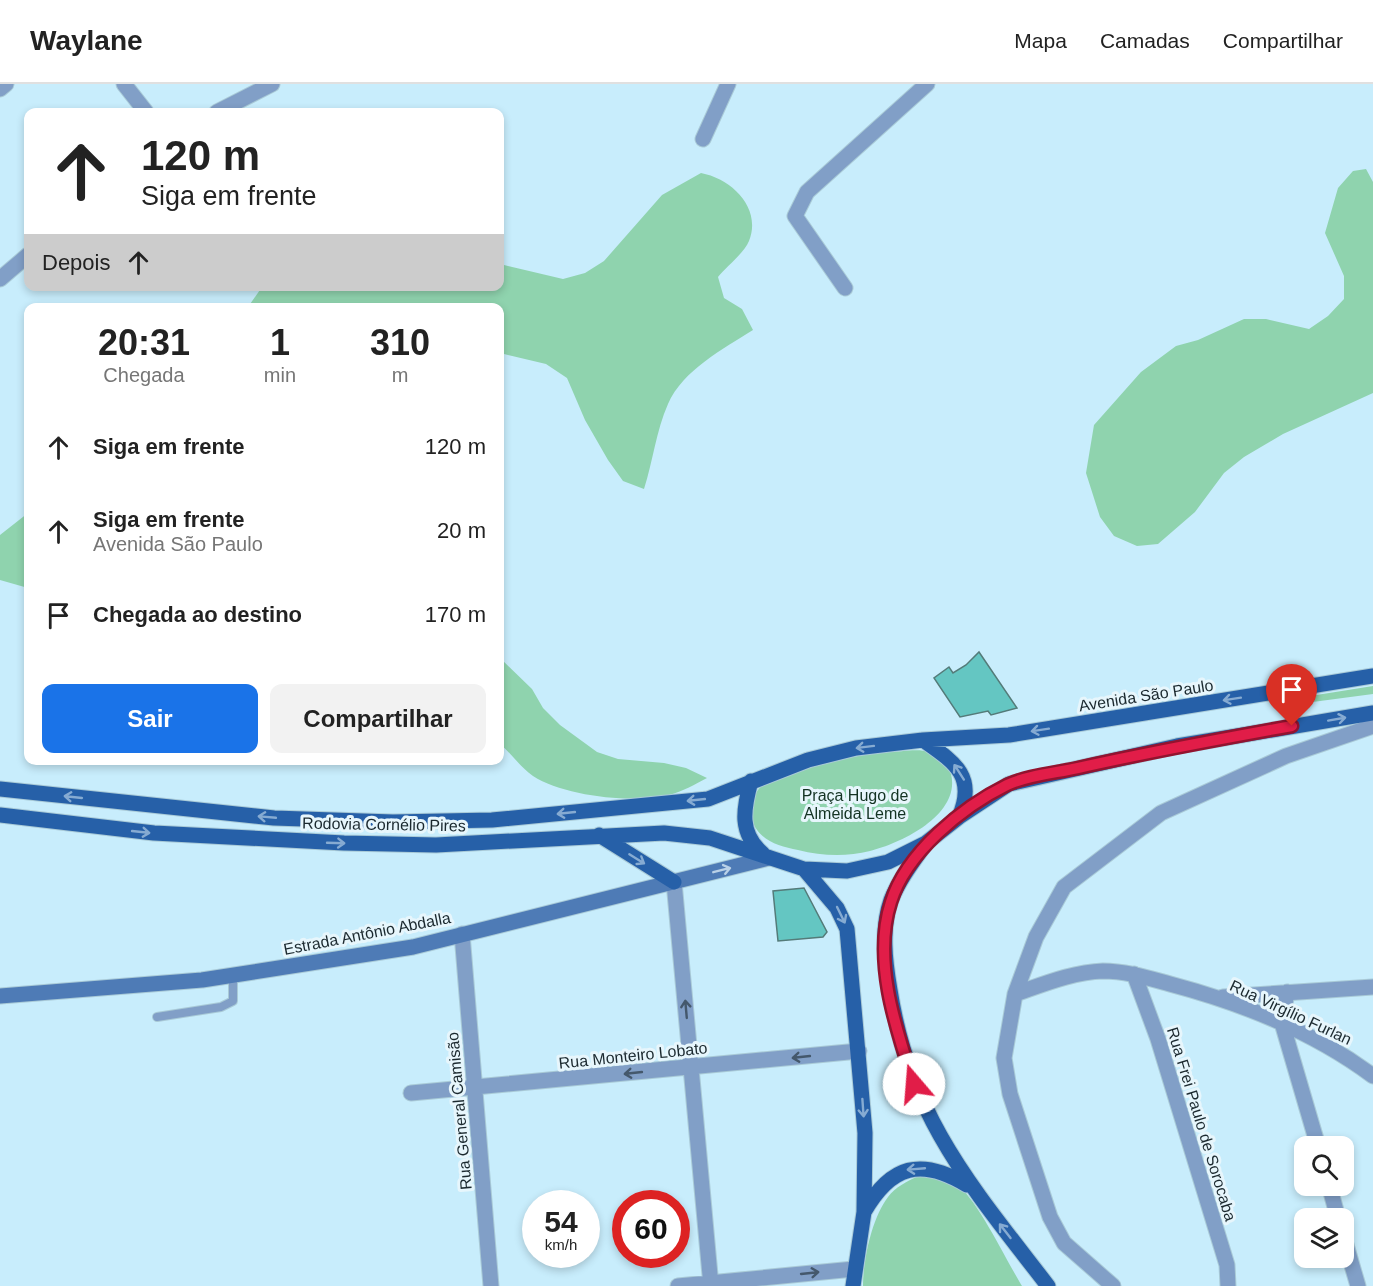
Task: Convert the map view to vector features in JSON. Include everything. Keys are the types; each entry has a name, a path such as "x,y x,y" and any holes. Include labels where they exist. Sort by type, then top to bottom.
{"main road":[{"name":"Avenida São Paulo","path":"751,781 808,760 856,748 923,740 1009,735 1373,676"},
{"path":"1044,1283 970,1187 939,1137 914,1084 895,1026 886,968 885,931 891,902 902,876 926,843 959,817 1008,784 1177,746 1373,713"},
{"path":"923,740 957,768 966,784 966,801 959,817"},
{"path":"751,781 743,819 753,845 768,857"},
{"name":"Rodovia Cornélio Pires","path":"0,789 274,818 393,822 492,820 708,799 751,781"},
{"name":"Rodovia Cornélio Pires","path":"0,815 154,833 344,843 436,845 664,833 710,838 804,869 847,871 888,862 926,843"},
{"path":"599,835 674,882"},
{"path":"804,869 837,908 847,928 865,1133 864,1212 853,1280"},
{"path":"864,1212 876,1192 892,1178 917,1167 950,1175 970,1187"}],"street":[{"path":"0,89 6,84"},
{"path":"124,84 143,108"},
{"path":"225,108 272,84"},
{"path":"703,139 728,84"},
{"path":"845,288 795,216 807,192 927,84"},
{"path":"0,279 24,258"},
{"path":"1113,1286 1064,1243 1046,1206 1010,1094 1004,1058 1015,994 1036,937 1064,887 1161,813 1286,756 1373,726"},
{"name":"Estrada Antônio Abdalla","path":"0,996 233,975 413,947 768,857"},
{"path":"674,882 710,1285"},
{"name":"Rua General Camisão","path":"462,934 491,1286"},
{"name":"Rua Virgílio Furlan","path":"1015,994 1081,973 1104,971 1134,974 1220,997 1282,1023 1346,1056 1373,1076"},
{"name":"Rua Frei Paulo de Sorocaba","path":"1134,974 1158,1039 1227,1265 1228,1286"},
{"path":"1220,997 1373,987"},
{"path":"1287,992 1282,1023 1315,1136"},
{"name":"Rua Monteiro Lobato","path":"411,1093 475,1089 859,1051"},
{"path":"1353,1268 1358,1286"},
{"path":"678,1286 853,1280"}],"lane":[{"path":"157,1017 221,1007 233,1001 233,975"}],"green space":[{"path":"1366,169 1373,182 1373,393 1283,434 1244,457 1224,473 1195,512 1158,544 1137,546 1114,536 1100,517 1086,473 1094,425 1141,372 1176,346 1198,340 1244,319 1266,319 1309,329 1328,316 1344,299 1344,276 1325,233 1338,188 1353,171"},
{"path":"701,173 723,182 742,197 751,217 752,229 749,241 718,277 724,298 742,309 753,330 705,361 683,381 675,392 660,425 644,489 623,481 608,460 585,420 567,378 546,364 504,354 504,303 251,303 259,291 504,291 504,265 563,279 585,273 604,261 662,195"},
{"path":"24,516 24,587 0,580 0,535"},
{"path":"504,662 532,689 543,708 560,725 597,752 618,759 664,763 686,768 707,778 669,795 637,799 599,796 562,789 546,783 524,769 504,748"},
{"path":"1373,686 1373,694 1305,703 1304,697"},
{"name":"Praça Hugo de Almeida Leme","path":"914,750 929,752 942,761 951,774 952,788 947,802 938,814 913,834 870,851 825,855 780,845 764,837 755,827 751,807 759,789 769,780 841,759"},
{"path":"918,1176 946,1179 963,1190 981,1215 1022,1286 863,1286 870,1240 882,1206 894,1190"}],"building":[{"path":"979,652 1017,708 991,715 988,711 960,717 934,678 949,667 953,673 966,665"},
{"path":"804,888 827,932 823,937 778,941 773,891"}],"route":[{"path":"914,1084 895,1026 886,968 885,931 891,902 902,876 926,843 959,817 1008,784 1177,746 1292,726"}]}
